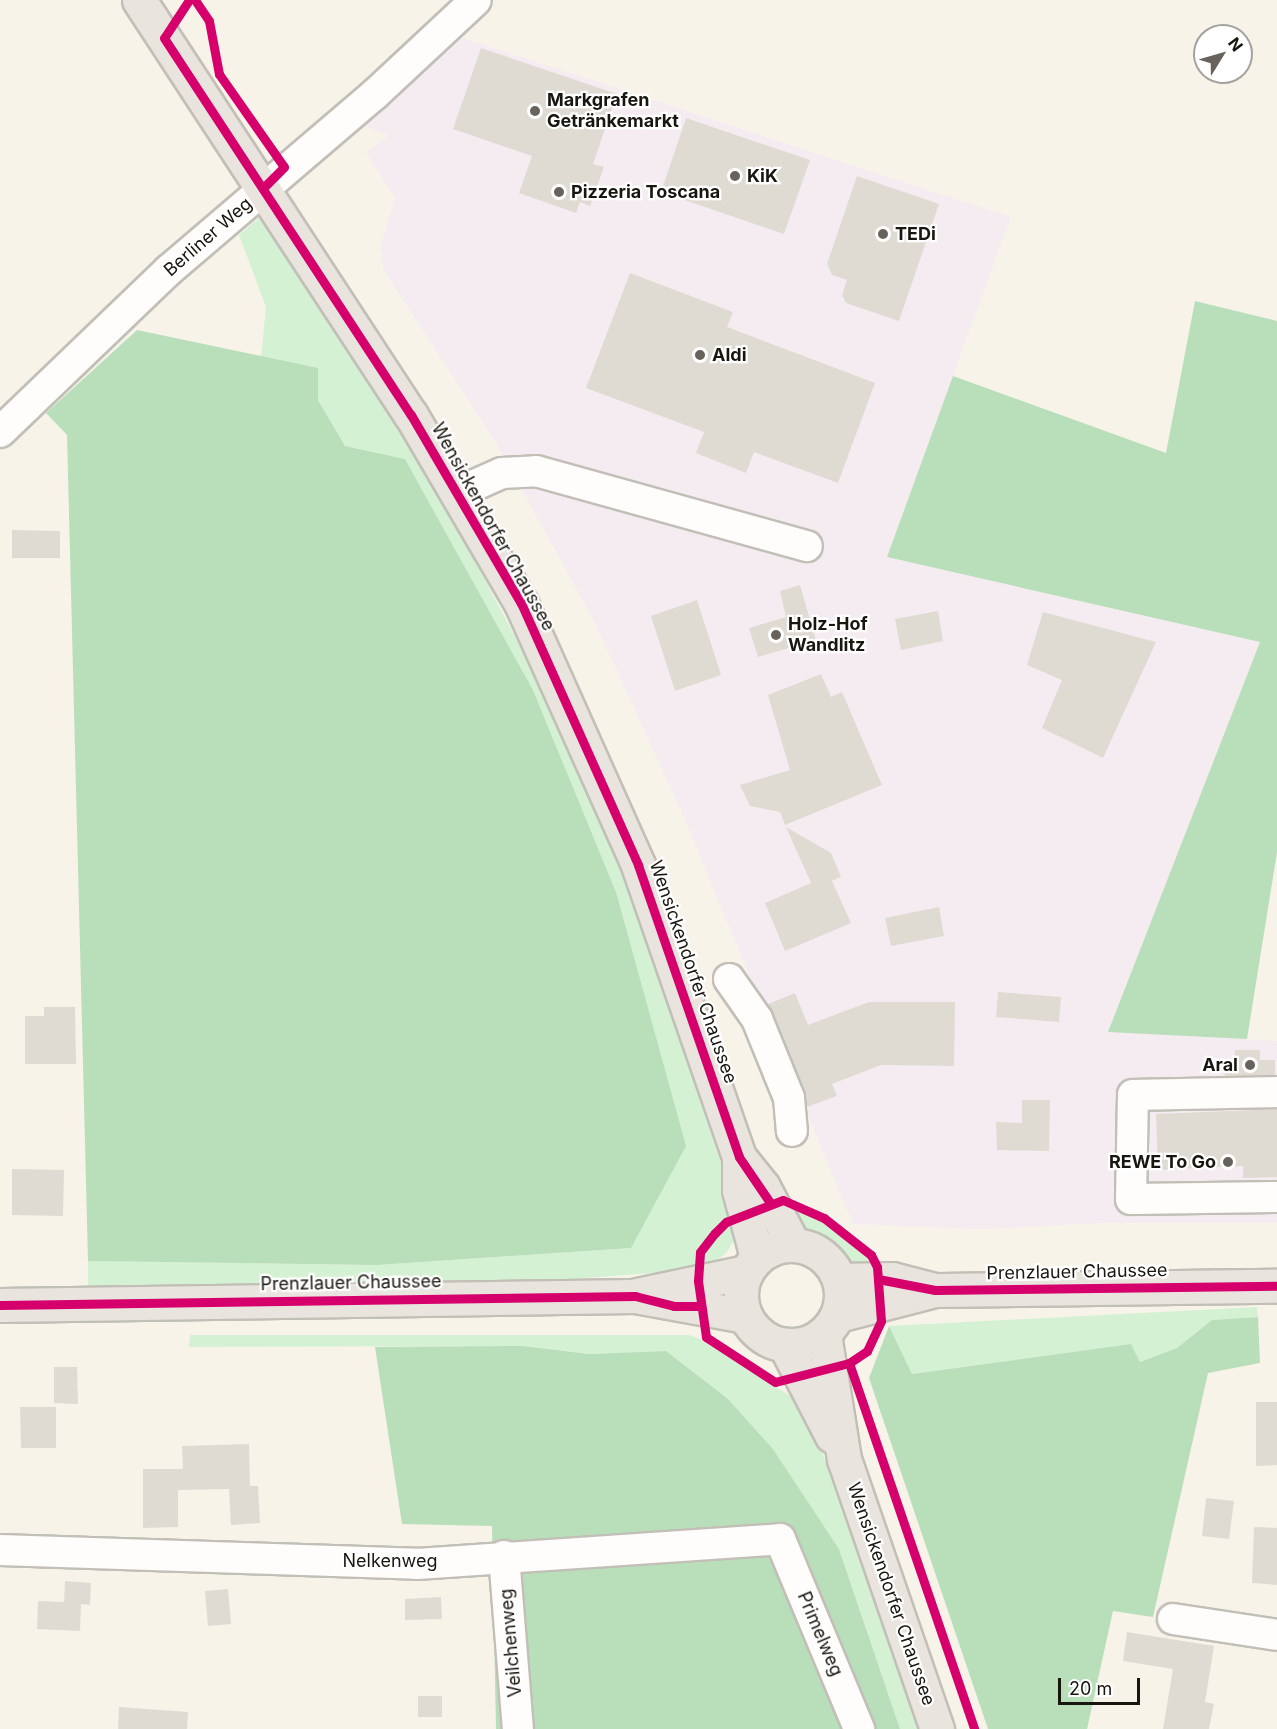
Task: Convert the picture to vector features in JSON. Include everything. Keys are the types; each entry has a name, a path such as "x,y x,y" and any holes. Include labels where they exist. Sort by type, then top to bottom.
{"main road":[{"name":"Wensickendorfer Chaussee","path":"139,0 263,188 457,493 520,603 595,762 638,865 740,1157 763,1187 793,1244"},
{"name":"Wensickendorfer Chaussee","path":"740,1157 739,1190 752,1264"},
{"path":"793,1244 822,1255 839,1280 831,1324 800,1345 785,1346 755,1330 745,1316 741,1286 752,1264 793,1244"},
{"name":"Prenzlauer Chaussee","path":"635,1296 752,1264"},
{"name":"Prenzlauer Chaussee","path":"839,1280 892,1279 935,1290 1277,1286"},
{"name":"Prenzlauer Chaussee","path":"831,1324 935,1290"},
{"name":"Prenzlauer Chaussee","path":"0,1305 635,1296 745,1316"},
{"name":"Wensickendorfer Chaussee","path":"831,1324 844,1459"},
{"name":"Wensickendorfer Chaussee","path":"785,1346 844,1459 937,1729"}],"street":[{"name":"Berliner Weg","path":"0,432 169,270 374,95 476,0"},
{"name":"Wensickendorfer Chaussee","path":"457,493 502,473 536,471 807,546"},
{"path":"729,979 757,1019 789,1098 792,1131"},
{"path":"1277,1092 1235,1102 1133,1095 1131,1199 1277,1197"},
{"name":"Nelkenweg","path":"0,1550 417,1564 504,1556 780,1539"},
{"name":"Primelweg","path":"780,1539 859,1729"},
{"name":"Veilchenweg","path":"504,1556 518,1729"},
{"path":"1173,1619 1277,1635"}],"shaded area":[{"path":"454,35 1011,217 887,557 1260,642 1109,1031 1277,1041 1277,1223 1101,1223 982,1229 853,1224 681,811 595,623 497,444 384,271 380,247 395,198 366,153 389,135 356,123"}],"green space":[{"path":"262,215 415,448 558,718 629,889 734,1201 739,1233 726,1253 706,1269 517,1283 88,1290 88,1261 377,1265 631,1248 616,892 533,690 405,459 345,446 318,400 318,368 261,357 266,307 239,235"},
{"path":"1195,301 1277,321 1277,852 1247,1039 1108,1032 1260,642 887,557 953,376 1166,453"},
{"path":"137,330 318,368 318,400 345,446 405,459 533,690 616,892 686,1146 631,1248 377,1265 88,1261 67,435 46,413"},
{"path":"797,1207 809,1210 862,1252 869,1259 870,1274 847,1265 826,1244 799,1230 786,1211"},
{"path":"1257,1307 1258,1317 1212,1320 1177,1348 1140,1362 1131,1344 912,1374 889,1326"},
{"path":"1258,1317 1260,1363 1208,1373 1153,1617 1113,1611 1087,1729 988,1729 869,1378 889,1326 912,1374 1131,1344 1140,1362 1177,1348 1212,1320"},
{"path":"190,1335 689,1335 700,1339 792,1397 802,1394 918,1729 900,1729 839,1549 773,1449 727,1398 666,1351 589,1354 523,1346 189,1347"},
{"path":"523,1346 589,1354 666,1351 727,1398 773,1449 839,1549 900,1729 496,1729 492,1526 402,1524 375,1347"}],"building":[{"name":"Markgrafen Getränkemarkt","path":"481,48 617,94 593,164 604,167 590,206 580,202 576,213 519,193 532,156 453,129"},
{"name":"KiK","path":"686,118 810,160 784,234 661,192"},
{"name":"TEDi","path":"857,176 939,204 899,321 846,303 842,295 847,280 832,275 827,264"},
{"name":"Aldi","path":"630,273 733,312 727,327 875,383 838,483 754,452 746,473 696,453 704,432 586,388"},
{"path":"12,530 60,531 60,558 12,558"},
{"path":"800,585 816,640 758,657 749,628 786,617 780,591"},
{"path":"697,600 721,675 675,691 651,616"},
{"path":"938,611 943,641 901,650 895,619"},
{"path":"1043,612 1156,642 1103,758 1042,728 1062,680 1027,665"},
{"path":"821,674 831,697 842,692 882,785 785,825 780,812 750,806 740,785 790,770 768,695"},
{"path":"786,827 831,853 841,877 832,881 851,923 785,951 765,903 811,883"},
{"path":"939,907 944,936 891,946 885,918"},
{"path":"998,992 1061,997 1059,1022 996,1017"},
{"path":"795,993 808,1025 869,1002 955,1002 954,1066 881,1065 832,1084 837,1096 807,1107 768,1004"},
{"path":"44,1007 75,1007 76,1064 25,1064 25,1016 44,1016"},
{"name":"Aral","path":"1235,1050 1260,1050 1260,1060 1275,1060 1275,1075 1225,1076 1225,1060 1235,1060"},
{"path":"1022,1100 1050,1100 1049,1151 997,1150 996,1122 1022,1123"},
{"path":"1277,1109 1277,1177 1243,1178 1243,1166 1158,1170 1156,1114"},
{"path":"12,1169 64,1170 63,1216 12,1215"},
{"path":"54,1367 77,1367 78,1404 54,1403"},
{"path":"1256,1402 1277,1402 1277,1465 1256,1466"},
{"path":"20,1407 56,1407 56,1448 21,1448"},
{"path":"249,1444 250,1486 258,1486 260,1523 231,1525 229,1489 178,1490 178,1527 143,1528 143,1469 183,1469 182,1446"},
{"path":"1206,1498 1234,1501 1229,1539 1202,1536"},
{"path":"1254,1527 1277,1528 1277,1585 1252,1583"},
{"path":"65,1581 91,1583 90,1605 81,1604 80,1631 37,1629 38,1601 64,1602"},
{"path":"228,1589 231,1624 208,1626 205,1591"},
{"path":"441,1597 442,1619 405,1620 405,1599"},
{"path":"1127,1632 1214,1646 1205,1702 1214,1704 1209,1729 1163,1729 1173,1669 1123,1661"},
{"path":"418,1696 442,1696 442,1717 418,1717"},
{"path":"119,1707 188,1712 187,1729 118,1729"}],"cycle path":[{"path":"189,0 164,38 411,415 521,603 638,865 739,1157 771,1204"},
{"path":"195,0 209,21 219,74 284,167 263,188"},
{"path":"783,1200 824,1218 871,1255 877,1267 881,1321 867,1351 849,1363 775,1382 706,1337 698,1281 700,1252 726,1222 783,1200"},
{"path":"878,1279 935,1290 1277,1286"},
{"path":"0,1305 635,1296 674,1306 700,1306"},
{"path":"849,1363 974,1729"}],"place":[{"name":"Markgrafen Getränkemarkt","path":"535,111"},
{"name":"KiK","path":"735,176"},
{"name":"Pizzeria Toscana","path":"559,192"},
{"name":"TEDi","path":"883,234"},
{"name":"Aldi","path":"700,355"},
{"name":"Holz-Hof Wandlitz","path":"776,635"},
{"name":"Aral","path":"1250,1065"},
{"name":"REWE To Go","path":"1228,1162"}]}
